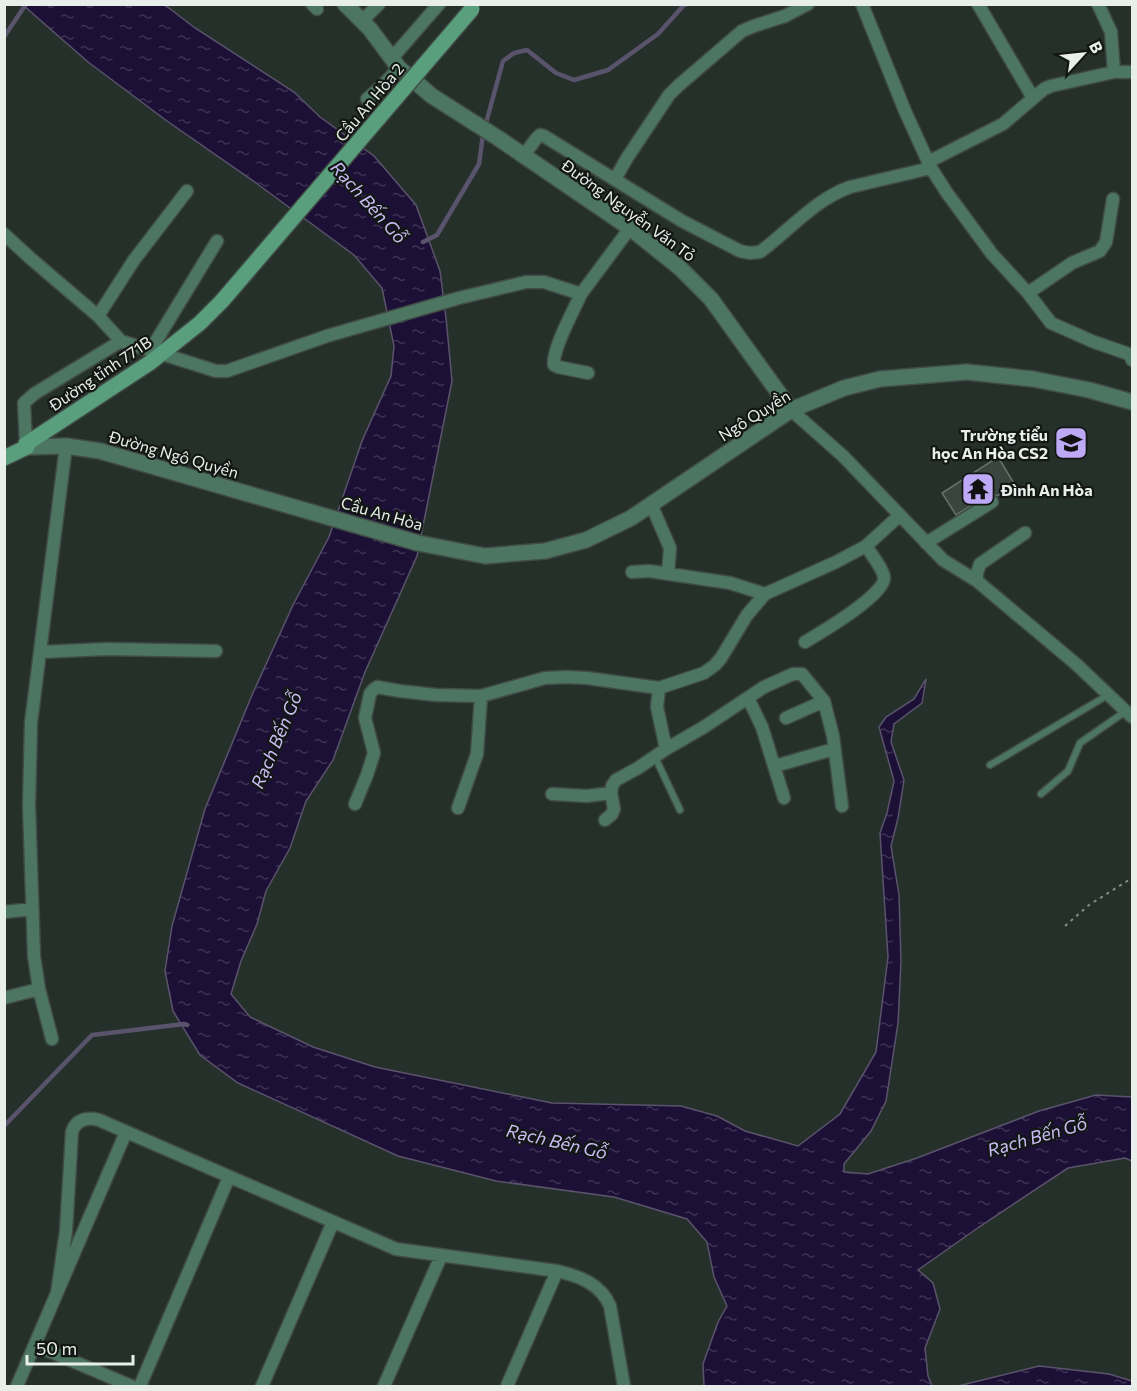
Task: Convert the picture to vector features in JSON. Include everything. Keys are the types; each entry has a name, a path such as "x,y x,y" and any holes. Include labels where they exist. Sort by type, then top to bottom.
{"main road":[{"name":"Cầu An Hòa 2","path":"222,301 474,7"},
{"name":"Đường tỉnh 771B","path":"4,459 124,381 156,352 200,323 222,301"}],"street":[{"path":"345,4 370,29 396,63"},
{"path":"362,21 379,4"},
{"path":"367,99 384,84 396,63 439,4"},
{"path":"615,179 663,104 678,86 742,31 785,16 808,4"},
{"path":"862,4 929,165 947,194 992,254 1028,293 1051,323 1129,354 1132,360"},
{"path":"978,4 1033,98"},
{"path":"1098,4 1110,33 1114,72"},
{"name":"Đường Nguyễn Văn Tỏ","path":"396,63 432,96 524,155 630,228 662,253 711,299 791,410"},
{"path":"524,155 536,138 540,135 544,136 682,221 740,251 760,252 821,201 837,191 929,165 1003,124 1044,89 1114,72 1132,72"},
{"path":"98,316 134,260 187,191"},
{"path":"1028,293 1072,263 1100,251 1106,242 1113,199"},
{"path":"588,373 558,367 554,365 554,360 581,294 630,228"},
{"path":"4,234 98,316 121,341 216,371 227,371 375,322 526,282 544,282 581,294"},
{"path":"156,352 217,241"},
{"path":"52,1039 39,989 34,956 29,805 31,723 66,446 26,446 24,403 34,393 121,341"},
{"name":"Ngô Quyền","path":"485,556 544,551 586,540 631,518 791,410 844,388 880,379 967,372 1033,379 1089,390 1132,402"},
{"path":"791,410 843,456 943,560 977,581 1076,664 1130,714"},
{"name":"Đường Ngô Quyền","path":"66,446 100,452 271,500"},
{"name":"Cầu An Hòa","path":"271,500 418,543 485,556"},
{"path":"926,543 992,502"},
{"path":"651,504 670,548 668,574"},
{"path":"355,804 374,753 365,718 369,700 373,690 377,687 400,692 481,696 545,678 566,677 659,688 704,673 715,665 747,615 765,594 866,546 899,516"},
{"path":"977,581 980,564 1025,533"},
{"path":"805,642 848,616 884,583 885,577 866,546"},
{"path":"632,572 649,571 730,583 765,594"},
{"path":"40,652 107,649 216,651"},
{"path":"605,820 614,809 611,793 616,780 764,687 793,674 802,675 824,701 833,736 842,806"},
{"path":"659,688 657,707 661,753"},
{"path":"458,808 477,754 481,696"},
{"path":"748,698 762,727 784,798"},
{"path":"786,718 824,701"},
{"path":"775,766 834,749"},
{"path":"552,794 587,796 611,793"},
{"path":"4,912 32,909"},
{"path":"4,998 39,989"},
{"path":"57,1293 66,1231 71,1136 77,1122 88,1118 99,1120 396,1249 557,1271 589,1282 600,1290 608,1301 624,1386"},
{"path":"17,1386 126,1132"},
{"path":"140,1386 229,1177"},
{"path":"262,1386 333,1222"},
{"path":"384,1386 441,1256"},
{"path":"507,1386 557,1271"},
{"path":"35,1345 131,1386"}],"lane":[{"path":"990,765 1109,694"},
{"path":"1041,794 1068,771 1080,743 1130,714"},
{"path":"661,753 680,810"}],"path":[{"path":"1065,926 1089,904 1132,878"}],"water":[{"name":"Rạch Bến Gỗ","path":"23,5 165,5 195,28 294,92 320,117 374,156 416,205 440,271 452,381 417,556 365,672 333,760 306,801 290,848 266,891 257,924 241,961 231,994 250,1017 313,1047 375,1067 552,1103 681,1106 717,1116 745,1131 798,1146 840,1114 876,1052 888,957 880,833 894,781 879,727 886,717 914,699 926,679 922,703 894,724 891,742 904,780 891,846 899,895 901,961 898,1023 886,1101 871,1131 844,1164 844,1172 868,1174 917,1158 1039,1111 1096,1095 1132,1097 1132,1161 1125,1158 1068,1168 918,1270 933,1283 940,1309 925,1348 928,1376 932,1386 704,1386 703,1364 718,1322 727,1306 714,1277 707,1242 687,1219 614,1197 496,1181 398,1156 238,1083 200,1055 173,1011 165,971 172,926 205,809 252,695 293,605 329,537 362,441 391,376 394,346 382,288 354,255 88,62"},
{"path":"1039,1366 1109,1374 1132,1381 1132,1386 958,1386"}],"building":[{"name":"Đình An Hòa","path":"998,457 1015,485 997,496 988,495 956,515 942,493"}],"waterway":[{"path":"4,37 26,4"},
{"path":"423,242 437,235 479,164 483,134 503,61 514,53 527,50 556,73 574,80 608,70 658,34 687,4"},
{"path":"4,1126 92,1035 187,1025"}],"place":[{"name":"Trường tiểu học An Hòa CS2","path":"1071,443"},
{"name":"Đình An Hòa","path":"978,489"}]}
